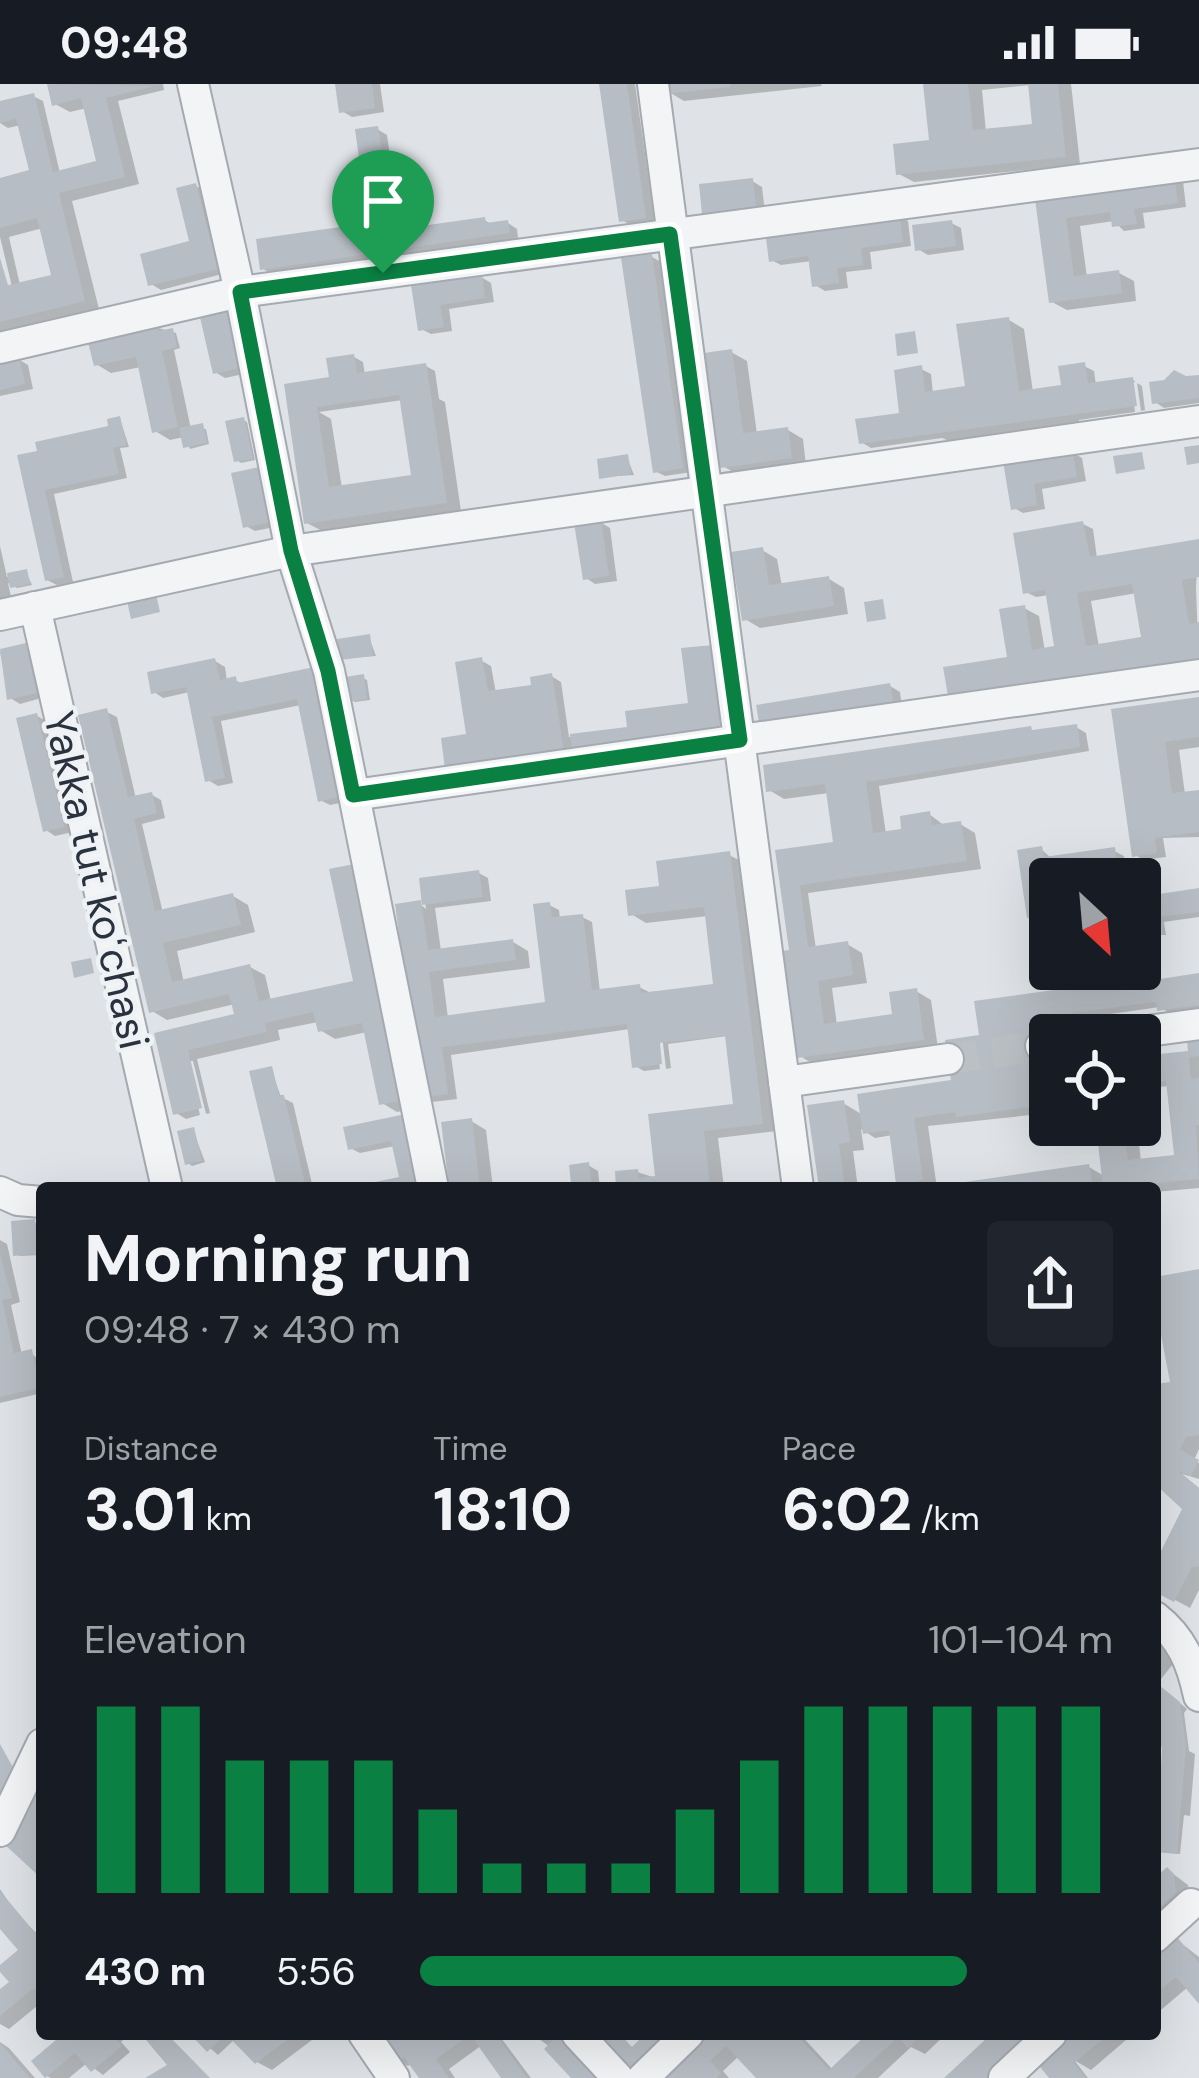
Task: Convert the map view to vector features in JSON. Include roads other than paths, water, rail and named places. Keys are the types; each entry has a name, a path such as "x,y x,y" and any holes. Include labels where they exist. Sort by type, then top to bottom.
{"street":[{"path":"193,84 291,551 328,671 432,1182"},
{"path":"653,84 797,1182"},
{"path":"0,348 240,292 1199,164"},
{"path":"0,615 291,551 1199,421"},
{"name":"Yakka tut koʻchasi","path":"35,607 166,1182"},
{"path":"353,795 1199,675"},
{"path":"1161,1029 1199,1024"},
{"path":"784,1082 948,1059"},
{"path":"0,1192 36,1202"},
{"path":"1161,1622 1174,1632 1193,1666 1199,1696"},
{"path":"0,1831 36,1756"},
{"path":"1161,1931 1196,1898"},
{"path":"368,2040 394,2078"},
{"path":"583,2040 617,2078"},
{"path":"643,2078 682,2040"},
{"path":"1004,2078 1045,2040"}],"tunnel":[{"path":"948,1059 1029,1048"}]}
